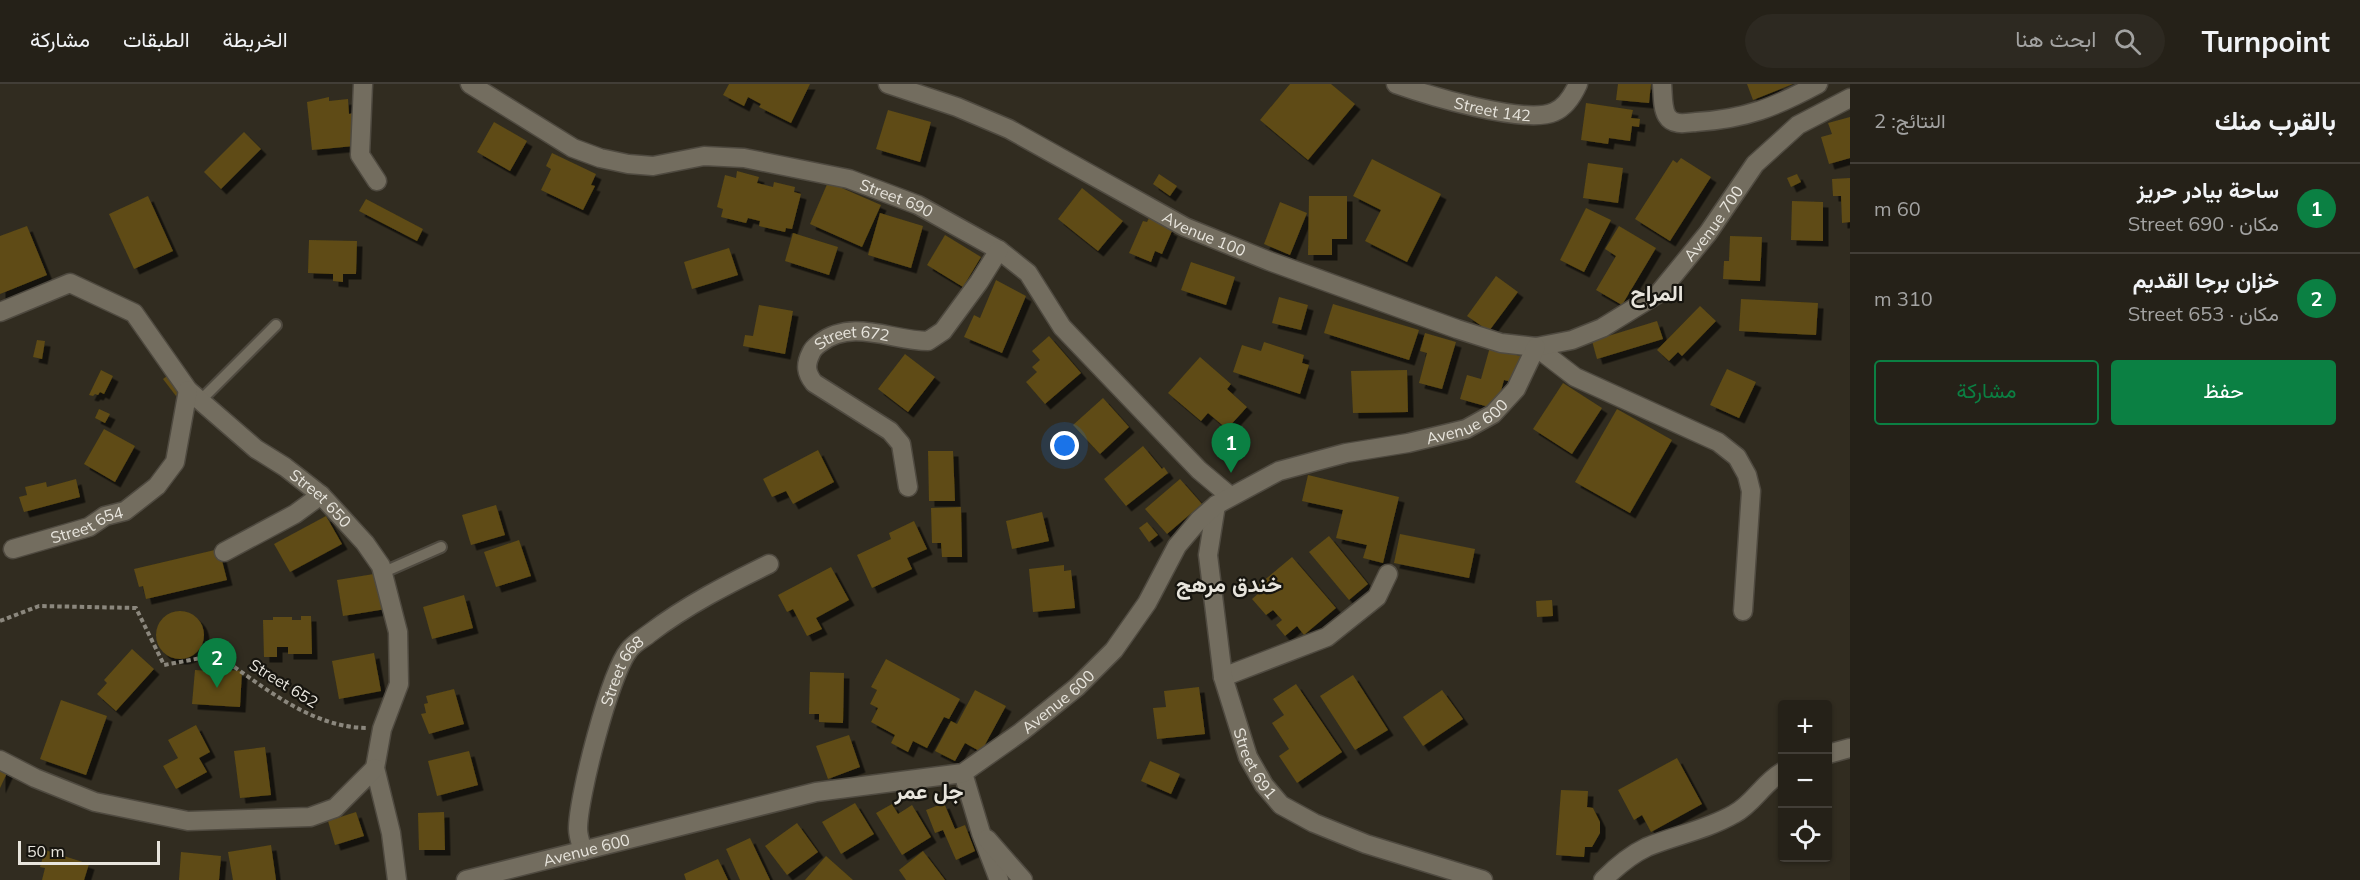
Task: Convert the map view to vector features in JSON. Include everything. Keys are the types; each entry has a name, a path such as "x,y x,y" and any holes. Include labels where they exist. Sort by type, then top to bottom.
{"street":[{"path":"363,84 360,155 377,181"},
{"name":"Street 690","path":"470,84 573,148 600,158 653,166 704,156 744,158 849,178 918,205 999,250 1028,273 1062,327 1199,470 1223,500"},
{"name":"Avenue 100","path":"888,84 957,107 1009,129 1185,227 1269,261 1457,328 1501,343 1536,348"},
{"name":"Street 142","path":"1396,84 1443,100 1529,115 1555,112 1573,94 1578,84"},
{"path":"1662,84 1665,113 1673,122 1682,123 1746,117 1768,109 1818,84"},
{"name":"Avenue 700","path":"1536,348 1572,340 1602,328 1659,293 1708,233 1755,164 1798,125 1850,98"},
{"name":"Street 672","path":"908,487 901,444 890,431 814,382 807,374 807,361 812,349 838,333 855,330 928,342 944,331 999,250"},
{"name":"Street 650","path":"0,312 70,283 134,313 194,396 256,449 285,466 321,495 365,543 384,572 398,632 399,684 382,729 375,768 392,834 397,880"},
{"path":"1536,348 1575,377 1689,427 1718,442 1737,457 1747,475 1750,492 1743,611"},
{"name":"Avenue 600","path":"466,880 816,792 963,774 1077,687 1114,650 1147,603 1177,546 1199,520 1223,500 1279,471 1347,453 1408,443 1466,429 1493,414 1516,389 1536,348"},
{"name":"Street 654","path":"13,549 88,527 105,516 125,511 157,486 175,462 194,396"},
{"path":"224,552 295,514 321,495"},
{"name":"Street 691","path":"1223,500 1208,555 1223,677 1248,757 1264,785 1281,805 1314,823 1366,844 1484,880"},
{"name":"Street 668","path":"584,851 577,831 582,796 615,676 629,649 660,625 716,590 769,564"},
{"path":"1223,677 1328,637 1377,597 1388,574"},
{"path":"1832,753 1850,748"},
{"path":"0,760 35,778 95,802 188,821 310,817 335,808 375,768"},
{"path":"963,774 981,833 999,880"},
{"path":"1603,880 1618,864 1645,848 1693,832 1737,813 1778,774"},
{"path":"981,833 999,850 1023,880"}],"lane":[{"path":"194,396 276,325"},
{"path":"384,572 441,547"}],"path":[{"name":"Street 652","path":"0,621 39,606 136,608 164,666 217,655 294,706 315,717 347,728 382,729"}],"building":[{"path":"729,84 810,84 791,123 759,107 761,104 748,97 744,106 723,95"},
{"path":"1290,84 1331,84 1355,104 1308,160 1260,120"},
{"path":"1618,84 1651,84 1649,103 1616,100"},
{"path":"1747,84 1793,84 1753,100"},
{"path":"329,97 329,101 348,99 349,114 354,113 354,146 312,150 307,102"},
{"path":"1586,103 1633,110 1631,118 1640,119 1639,127 1632,126 1630,141 1609,138 1608,144 1581,140"},
{"path":"888,110 931,122 920,162 876,149"},
{"path":"1850,117 1850,158 1829,164 1821,137 1832,134 1828,123"},
{"path":"494,122 527,141 510,171 477,152"},
{"path":"244,132 261,149 221,189 204,172"},
{"path":"552,153 596,174 591,185 595,186 583,210 541,190 551,169 546,166"},
{"path":"1681,158 1711,177 1670,241 1635,219 1673,160 1677,163"},
{"path":"1372,159 1441,194 1407,262 1365,241 1381,210 1353,196"},
{"path":"1588,163 1623,168 1618,203 1583,198"},
{"path":"737,171 759,177 757,183 773,187 774,182 795,187 794,192 801,194 792,229 786,228 785,232 759,226 760,221 748,218 746,223 721,217 723,209 717,207 725,175 736,178"},
{"path":"1159,174 1177,186 1170,196 1153,184"},
{"path":"1797,174 1801,182 1791,187 1787,178"},
{"path":"1850,178 1850,222 1842,223 1841,196 1833,196 1832,179"},
{"path":"828,182 881,205 862,247 810,224"},
{"path":"1082,188 1123,221 1098,251 1058,219"},
{"path":"148,196 173,251 134,269 109,214"},
{"path":"1309,196 1347,196 1347,239 1332,239 1332,255 1308,255"},
{"path":"366,199 423,229 417,241 359,211"},
{"path":"1792,201 1823,202 1823,241 1791,240"},
{"path":"1280,202 1307,213 1290,255 1264,244"},
{"path":"1586,208 1611,220 1584,272 1560,260"},
{"path":"880,213 923,226 911,268 868,255"},
{"path":"1149,218 1169,226 1168,229 1172,231 1162,254 1155,251 1151,262 1129,253 1143,221 1147,222"},
{"path":"27,226 47,275 0,294 0,236"},
{"path":"1619,226 1656,248 1622,305 1596,290 1616,256 1605,249"},
{"path":"793,233 838,247 829,275 785,261"},
{"path":"945,235 981,257 963,287 927,265"},
{"path":"1730,236 1762,237 1760,281 1723,279 1724,261 1729,261"},
{"path":"309,240 357,241 356,274 343,274 343,282 333,281 333,274 308,273"},
{"path":"729,248 738,275 692,289 684,262"},
{"path":"1191,262 1235,277 1226,305 1181,290"},
{"path":"1496,276 1518,292 1489,331 1467,316"},
{"path":"996,280 1026,296 1002,353 964,337 974,315 980,318"},
{"path":"1279,297 1308,305 1301,330 1272,323"},
{"path":"1741,299 1818,303 1816,335 1739,331"},
{"path":"1333,304 1419,330 1409,360 1324,333"},
{"path":"759,305 793,311 785,354 743,346 745,335 753,336"},
{"path":"1700,306 1716,321 1682,356 1678,352 1669,361 1657,350"},
{"path":"1657,321 1663,339 1597,359 1592,341"},
{"path":"1425,333 1456,342 1442,389 1419,383 1427,353 1420,351"},
{"path":"1049,336 1081,373 1045,404 1026,382 1037,372 1032,367 1040,360 1032,351"},
{"path":"37,340 45,341 42,359 33,357"},
{"path":"1264,342 1304,355 1302,363 1309,365 1300,394 1233,372 1242,345 1261,351"},
{"path":"1490,347 1523,357 1516,383 1504,380 1496,409 1460,399 1467,375 1481,379"},
{"path":"905,354 935,377 908,412 878,389"},
{"path":"1200,357 1231,384 1227,389 1247,407 1227,429 1208,413 1201,421 1168,393"},
{"path":"1727,369 1756,382 1739,418 1710,405"},
{"path":"101,370 113,376 104,394 100,392 98,395 89,395"},
{"path":"1407,370 1408,412 1353,413 1351,371"},
{"path":"167,376 180,393 176,396 163,379"},
{"path":"1563,383 1602,408 1572,454 1533,429"},
{"path":"1103,398 1129,427 1100,454 1073,425"},
{"path":"99,409 110,414 105,423 95,418"},
{"path":"1617,409 1672,440 1630,513 1575,482"},
{"path":"104,429 135,446 115,482 84,464"},
{"path":"1143,446 1168,473 1126,506 1104,479"},
{"path":"818,450 834,482 793,504 786,491 772,497 763,479"},
{"path":"928,451 953,451 955,501 929,501"},
{"path":"1308,475 1399,497 1383,563 1363,558 1367,545 1336,538 1343,510 1302,501"},
{"path":"76,479 80,497 24,512 19,497 27,495 25,487 46,482 47,487"},
{"path":"1180,479 1202,504 1167,534 1145,509"},
{"path":"496,505 505,535 471,545 462,515"},
{"path":"961,507 962,557 942,557 941,543 932,543 931,508"},
{"path":"1042,512 1049,541 1012,549 1006,521"},
{"path":"326,516 342,544 290,572 274,544"},
{"path":"914,521 927,549 907,558 912,569 872,588 857,555 891,539 889,533"},
{"path":"1147,522 1158,535 1149,542 1139,528"},
{"path":"1400,534 1475,549 1469,578 1394,563"},
{"path":"1329,536 1368,584 1349,600 1309,552"},
{"path":"519,540 531,576 496,587 484,552"},
{"path":"219,549 227,580 146,599 143,586 139,587 134,569"},
{"path":"1292,557 1336,608 1304,635 1297,626 1285,636 1276,625 1282,620 1273,610 1266,615 1252,599 1260,592 1256,587"},
{"path":"1064,565 1064,571 1071,570 1075,608 1033,612 1029,569"},
{"path":"831,567 849,600 816,618 822,629 807,636 793,609 787,612 778,595"},
{"path":"380,573 386,609 343,616 337,580"},
{"path":"464,595 473,628 432,639 423,607"},
{"path":"1552,600 1553,616 1537,617 1536,601"},
{"path":"175,611 185,611 200,621 204,635 200,649 194,655 185,659 175,659 160,649 156,640 156,630 166,615"},
{"path":"301,616 311,616 312,654 288,654 288,647 277,647 277,657 264,657 263,620 273,620 273,617 292,617 292,620 301,620"},
{"path":"132,649 154,669 116,711 97,694 107,683 104,680"},
{"path":"374,653 381,691 339,699 332,661"},
{"path":"886,659 960,699 949,719 944,717 927,748 913,741 908,752 891,743 895,735 871,722 878,708 870,704 877,690 871,687"},
{"path":"212,660 228,661 227,670 242,671 240,707 192,704 195,670 211,671"},
{"path":"810,672 844,673 843,723 819,722 819,714 809,714"},
{"path":"1353,675 1388,730 1355,750 1320,696"},
{"path":"1296,684 1342,752 1297,783 1279,756 1289,749 1272,723 1284,715 1273,699"},
{"path":"1199,687 1205,734 1157,739 1153,708 1166,707 1164,691"},
{"path":"454,689 464,724 429,734 421,714 426,713 424,704 428,703 426,696"},
{"path":"975,690 1006,706 981,752 965,743 955,761 935,751 951,721 957,724"},
{"path":"1442,690 1463,719 1423,746 1403,717"},
{"path":"61,700 107,716 86,775 40,759"},
{"path":"196,725 210,752 199,758 207,772 176,789 163,766 178,758 168,740"},
{"path":"849,735 860,767 828,779 816,746"},
{"path":"265,747 271,795 240,798 234,751"},
{"path":"469,751 478,785 437,796 428,761"},
{"path":"1677,758 1702,804 1651,832 1642,815 1634,820 1618,790"},
{"path":"1150,761 1180,774 1171,794 1141,781"},
{"path":"0,767 8,771 0,788"},
{"path":"1561,790 1588,791 1587,807 1593,808 1600,822 1600,833 1592,847 1585,847 1584,857 1556,855"},
{"path":"855,803 874,834 841,854 822,822"},
{"path":"944,803 955,829 965,825 975,851 956,860 943,830 935,833 926,810"},
{"path":"892,804 898,814 912,805 931,837 902,855 876,813"},
{"path":"356,812 364,836 335,845 328,821"},
{"path":"444,812 445,850 419,850 418,813"},
{"path":"797,823 818,852 787,875 765,846"},
{"path":"750,838 770,880 740,880 726,849"},
{"path":"271,845 276,880 233,880 228,852"},
{"path":"45,850 89,864 84,880 42,880 45,868 40,867"},
{"path":"923,851 945,880 906,880 899,870"},
{"path":"181,852 221,856 219,880 179,880"},
{"path":"826,856 853,880 805,880"},
{"path":"718,859 728,880 686,880 684,874"}],"place":[{"name":"ساحة بيادر حريز","path":"1231,473"},
{"name":"خزان برجا القديم","path":"217,688"}],"district":[{"name":"المراح","path":"1657,293"},
{"name":"خندق مرهج","path":"1229,584"},
{"name":"جل عمر","path":"929,791"}]}
